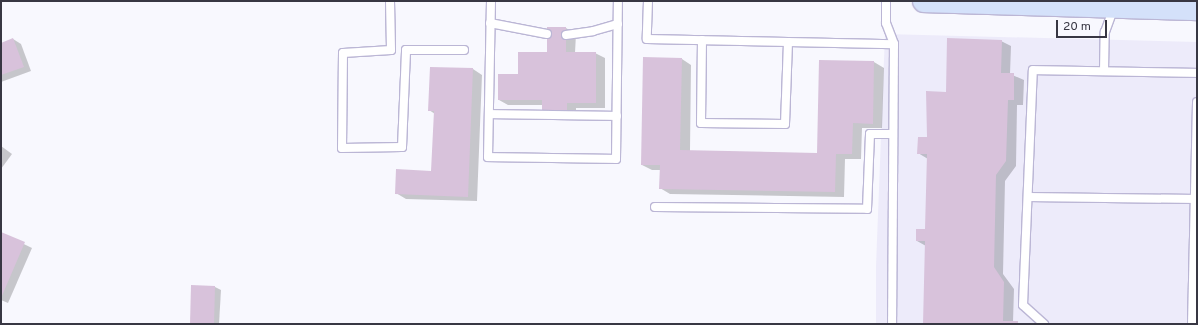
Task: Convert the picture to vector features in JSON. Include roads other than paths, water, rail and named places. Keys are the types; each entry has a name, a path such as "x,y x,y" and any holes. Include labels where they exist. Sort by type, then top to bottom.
{"street":[{"path":"924,1 1115,4 1197,9"}],"lane":[{"path":"390,1 391,50"},
{"path":"491,1 488,157 616,159 618,1"},
{"path":"648,1 647,39 894,44"},
{"path":"886,1 886,22 894,44 892,324"},
{"path":"1104,71 1105,32 1115,4"},
{"path":"490,23 547,34"},
{"path":"566,35 593,31 618,24"},
{"path":"702,40 701,123 785,124 788,42"},
{"path":"406,50 402,147 342,148 343,53 391,50 406,50 464,50"},
{"path":"1044,324 1023,305 1033,70 1197,73"},
{"path":"1192,324 1196,237 1197,102"},
{"path":"489,114 617,116"},
{"path":"655,207 867,209 870,134 893,134"},
{"path":"1028,196 1196,199"}]}
